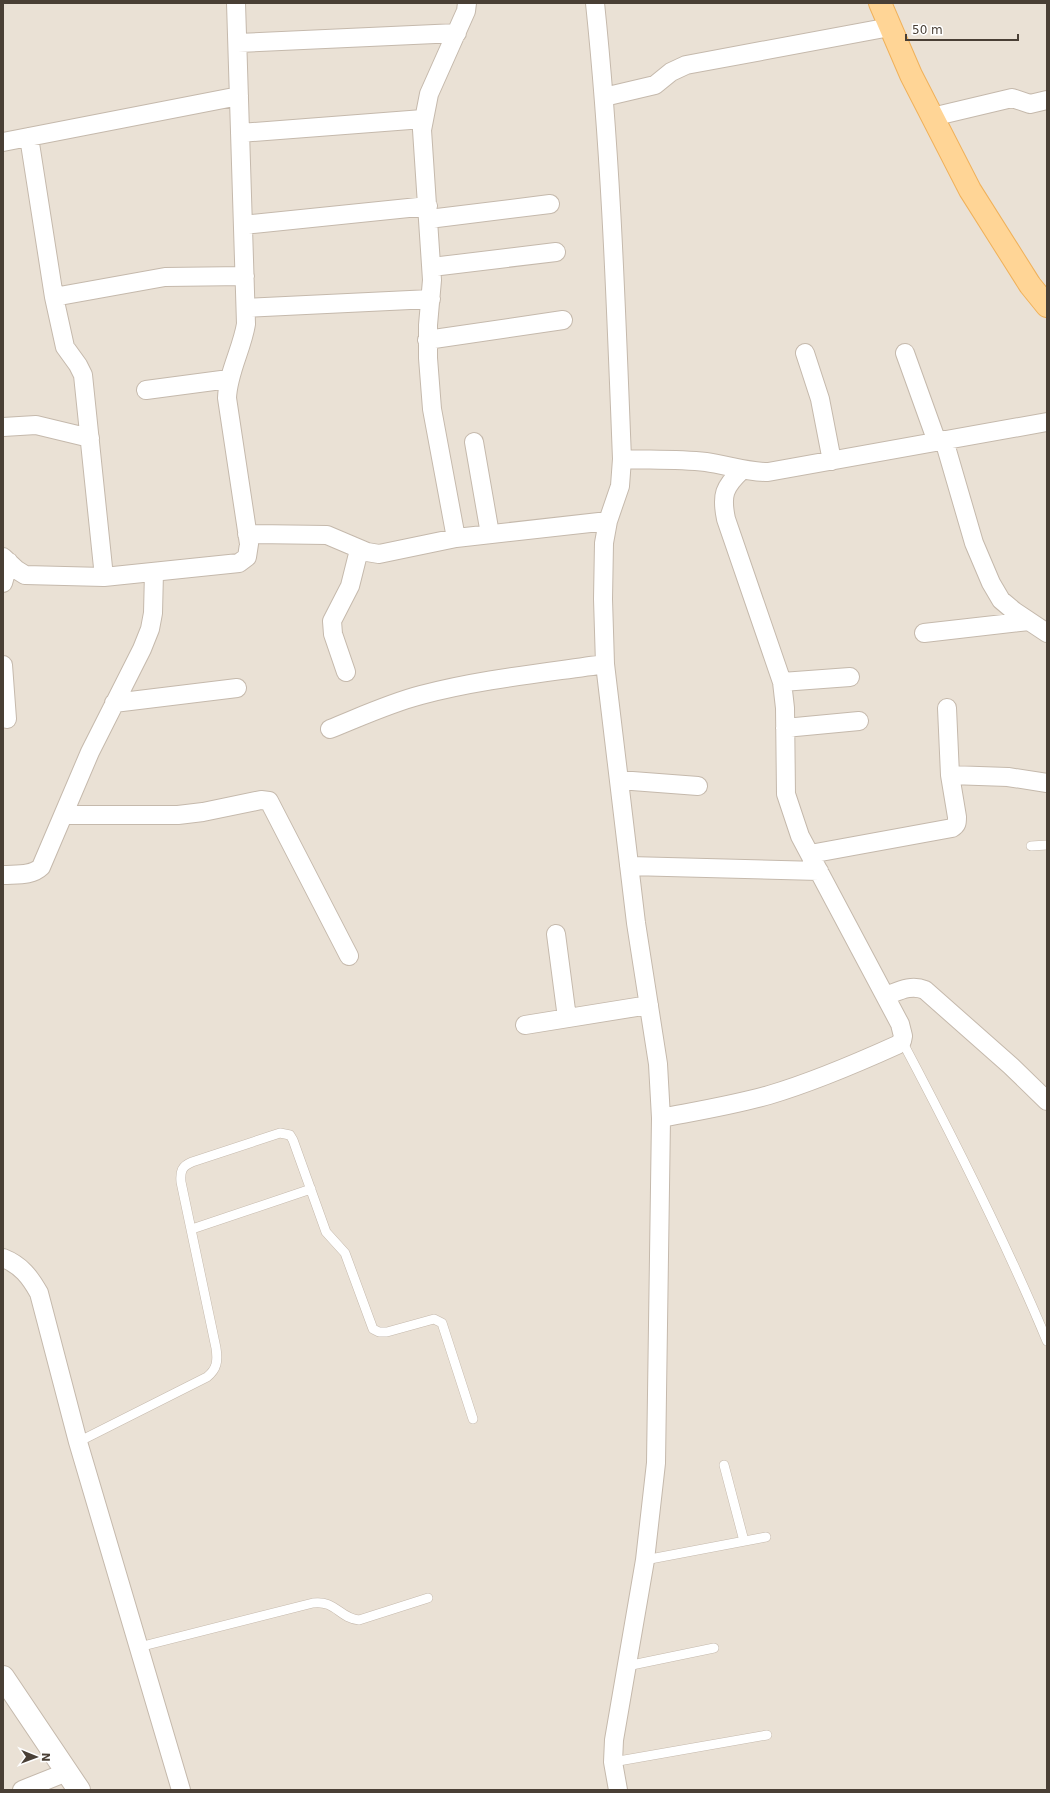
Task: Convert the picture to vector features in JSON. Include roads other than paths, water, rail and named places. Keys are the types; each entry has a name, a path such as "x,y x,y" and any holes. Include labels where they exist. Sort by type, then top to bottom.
{"main road":[{"path":"880,3 911,75 970,190 1030,285 1047,306"}],"street":[{"path":"6,559 22,574 29,576 104,577 239,563 247,557 247,534 227,398 229,380 244,336 246,308 236,3"},
{"path":"456,538 432,409 427,340 431,300 432,267 422,130 429,94 457,33 466,11 467,3"},
{"path":"595,3 611,195 622,459 620,486 608,520 603,562 605,664 636,923 658,1064 661,1118 656,1463 645,1560 614,1740 613,1762 618,1790"},
{"path":"604,97 655,85 671,72 686,65 890,27"},
{"path":"238,43 457,33"},
{"path":"3,142 239,96"},
{"path":"932,116 1012,98 1030,104 1047,100"},
{"path":"240,133 423,119"},
{"path":"29,137 54,297 65,347 78,365 83,375 104,577"},
{"path":"243,225 550,204"},
{"path":"432,267 556,252"},
{"path":"54,297 165,277 245,276"},
{"path":"246,308 431,300"},
{"path":"427,340 563,320"},
{"path":"805,353 820,399 832,461"},
{"path":"905,353 941,441 974,543 985,571 1001,600 1047,633"},
{"path":"146,390 229,380"},
{"path":"622,459 694,461 742,470 768,472 1047,422"},
{"path":"3,427 36,425 90,438"},
{"path":"474,442 490,534"},
{"path":"661,1118 738,1103 769,1095 851,1066 902,1041 903,1031 886,996 800,836 786,794 785,728 782,682 726,520 723,506 727,486 742,470"},
{"path":"247,534 327,535 359,550 379,554 456,538 608,520"},
{"path":"346,672 333,634 332,621 350,586 359,550"},
{"path":"3,583 6,559"},
{"path":"3,875 36,872 42,867 90,752 142,649 150,629 154,572"},
{"path":"924,633 1029,621"},
{"path":"330,729 396,702 422,694 487,682 605,664"},
{"path":"3,665 7,719"},
{"path":"782,682 850,677"},
{"path":"114,702 237,688"},
{"path":"810,854 952,828 957,823 950,775 947,708"},
{"path":"785,728 859,721"},
{"path":"950,775 1008,776 1047,783"},
{"path":"619,780 698,786"},
{"path":"64,815 178,815 203,812 261,800 269,801 349,956"},
{"path":"629,866 819,871"},
{"path":"556,934 567,1018"},
{"path":"886,996 911,987 917,987 925,990 1011,1066 1047,1102"},
{"path":"525,1025 649,1005"},
{"path":"3,1258 21,1268 32,1280 39,1293 78,1442 181,1790"},
{"path":"7,1689 79,1790"},
{"path":"22,1790 67,1772"}],"lane":[{"path":"1031,846 1047,846"},
{"path":"902,1041 945,1122 1024,1285 1047,1341"},
{"path":"78,1442 207,1377 213,1372 217,1365 216,1348 180,1175 183,1166 192,1162 274,1134 285,1133 290,1135 294,1140 326,1232 346,1253 373,1329 379,1332 387,1332 434,1318 442,1323 473,1419"},
{"path":"192,1229 311,1190"},
{"path":"724,1465 744,1541"},
{"path":"645,1560 766,1537"},
{"path":"139,1647 313,1603 327,1603 348,1618 359,1620 428,1598"},
{"path":"627,1666 714,1648"},
{"path":"613,1762 767,1735"}]}
